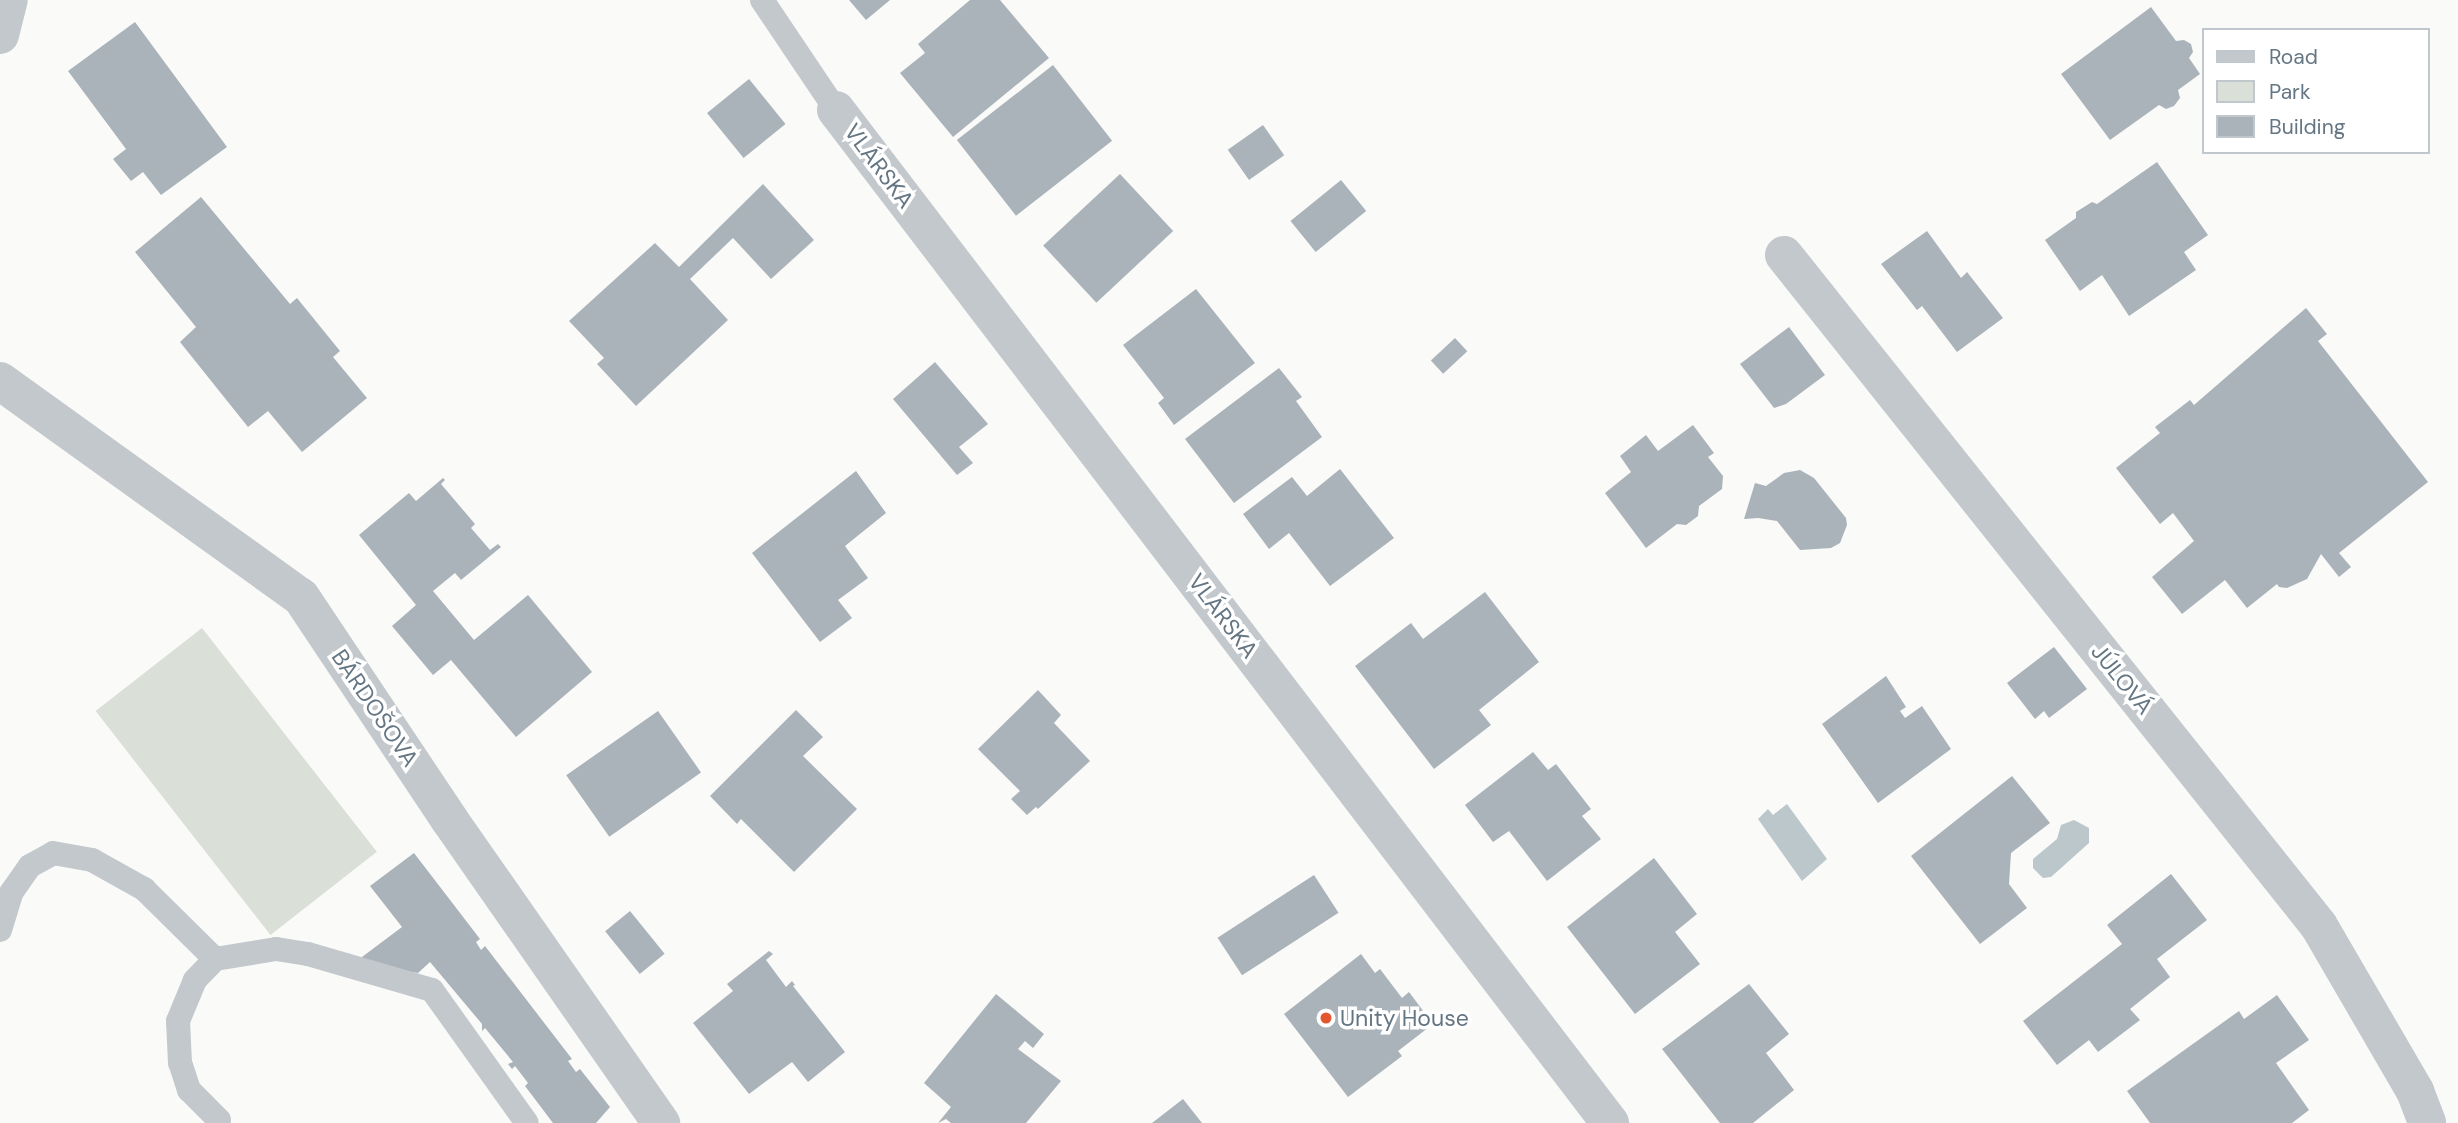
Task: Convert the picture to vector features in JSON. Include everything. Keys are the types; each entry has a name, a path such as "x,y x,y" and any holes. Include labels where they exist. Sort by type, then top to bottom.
{"street":[{"path":"0,35 9,0"},
{"name":"VLÁRSKA","path":"836,110 1610,1123"},
{"name":"JÚLOVÁ","path":"1784,256 2319,926 2415,1091 2427,1123"},
{"name":"BÁRDOŠOVA","path":"0,381 301,597 449,819 661,1123"}],"lane":[{"path":"762,0 836,110"},
{"path":"0,930 11,893 30,866 53,853 92,860 144,889 215,959"},
{"path":"219,1120 189,1090 180,1063 178,1021 195,980 215,959 276,949 308,954 432,990 527,1123"}],"green space":[{"path":"202,628 377,852 270,935 96,711"}],"shaded area":[{"path":"1787,804 1827,859 1802,881 1758,819 1768,809 1773,815"},
{"path":"2074,820 2089,828 2089,843 2051,877 2043,878 2033,868 2033,859 2057,839 2061,825"}],"building":[{"path":"849,0 890,0 866,20"},
{"path":"970,0 1000,0 1049,58 953,137 900,73 925,53 918,44"},
{"path":"2151,7 2176,41 2184,40 2191,44 2193,52 2189,58 2200,74 2178,90 2180,98 2174,106 2166,109 2159,105 2110,140 2061,74"},
{"path":"135,22 227,147 161,195 143,172 131,181 113,159 126,149 68,71"},
{"path":"1053,65 1112,141 1016,216 957,140"},
{"path":"749,79 786,124 744,158 707,113"},
{"path":"1263,125 1284,155 1249,180 1228,150"},
{"path":"2157,162 2208,235 2184,252 2196,270 2129,316 2102,275 2080,291 2045,240 2076,218 2076,212 2092,202 2097,204"},
{"path":"1120,174 1173,231 1096,303 1043,246"},
{"path":"1341,180 1366,211 1316,252 1290,221"},
{"path":"763,184 814,240 771,279 733,238 690,279 728,320 636,406 597,364 604,358 569,321 655,243 679,267"},
{"path":"201,197 290,304 297,298 340,351 333,357 367,398 302,452 268,411 248,427 180,342 196,327 135,252"},
{"path":"1927,231 1961,278 1967,272 2003,318 1957,352 1922,306 1917,310 1881,264"},
{"path":"1196,289 1255,363 1174,425 1158,403 1164,398 1123,345"},
{"path":"2306,308 2327,334 2318,341 2428,482 2339,553 2351,567 2339,577 2321,554 2307,579 2287,588 2277,584 2247,608 2225,580 2182,614 2152,577 2194,541 2173,513 2160,524 2116,468 2160,433 2155,427 2190,400 2194,405"},
{"path":"1789,327 1825,375 1786,404 1774,408 1740,364"},
{"path":"1455,338 1467,351 1443,374 1431,361"},
{"path":"935,362 988,424 959,447 973,463 957,475 893,399"},
{"path":"1279,368 1302,397 1296,401 1322,437 1234,503 1185,439"},
{"path":"1693,425 1714,453 1708,457 1723,476 1722,489 1699,506 1698,516 1686,525 1677,524 1646,548 1605,493 1631,472 1620,456 1646,435 1658,451"},
{"path":"1340,469 1394,538 1330,586 1289,533 1269,549 1243,514 1292,477 1307,496"},
{"path":"1800,470 1814,478 1846,518 1847,525 1840,543 1831,548 1800,550 1777,521 1744,519 1755,483 1766,486 1784,473"},
{"path":"856,471 886,513 845,546 868,578 838,600 852,618 820,642 752,553"},
{"path":"443,478 445,480 441,484 475,524 471,528 490,550 498,544 501,547 461,580 455,573 433,591 474,640 528,595 592,672 516,737 451,660 433,675 392,626 416,605 359,535 409,493 416,501"},
{"path":"1485,592 1539,662 1479,710 1491,725 1434,769 1355,666 1411,623 1423,639"},
{"path":"2054,647 2087,689 2049,718 2044,711 2035,719 2007,683"},
{"path":"1886,676 1906,707 1900,711 1905,718 1922,706 1951,749 1878,803 1822,724"},
{"path":"1038,690 1061,715 1054,723 1090,761 1038,809 1036,807 1027,815 1011,799 1020,791 978,749"},
{"path":"796,710 823,737 803,756 857,809 794,872 741,819 737,824 710,796"},
{"path":"658,711 701,772 609,837 566,775"},
{"path":"1533,752 1548,770 1556,764 1591,809 1582,816 1601,839 1547,881 1509,831 1493,842 1465,805"},
{"path":"2012,776 2050,823 2011,853 2009,884 2027,908 1980,944 1911,856"},
{"path":"414,853 480,939 476,942 481,950 485,946 572,1059 568,1061 576,1072 580,1069 610,1107 596,1123 553,1123 525,1086 528,1083 515,1066 512,1069 508,1064 513,1062 485,1028 482,1031 482,1024 430,962 418,973 354,963 402,927 370,886"},
{"path":"1654,858 1697,914 1675,932 1700,964 1635,1014 1567,927"},
{"path":"2171,874 2207,920 2157,959 2170,977 2130,1009 2140,1020 2098,1052 2089,1040 2057,1065 2023,1021 2122,944 2107,925"},
{"path":"1314,875 1339,913 1242,975 1218,938"},
{"path":"630,911 665,954 640,974 605,931"},
{"path":"769,951 773,954 766,960 786,987 792,981 795,985 793,986 845,1052 808,1082 792,1062 749,1094 693,1023 733,991 727,984"},
{"path":"1361,954 1375,973 1380,969 1402,998 1409,992 1433,1024 1398,1051 1402,1056 1348,1097 1284,1014"},
{"path":"1749,984 1789,1034 1766,1053 1794,1090 1753,1123 1720,1123 1662,1049"},
{"path":"996,994 1044,1034 1033,1048 1025,1041 1018,1049 1061,1081 1026,1123 951,1123 946,1119 938,1123 951,1107 924,1083"},
{"path":"2277,995 2309,1040 2276,1063 2309,1110 2292,1123 2150,1123 2127,1091 2239,1011 2244,1019"},
{"path":"1183,1099 1202,1123 1152,1123"}],"place":[{"name":"Unity House","path":"1326,1018"}]}
